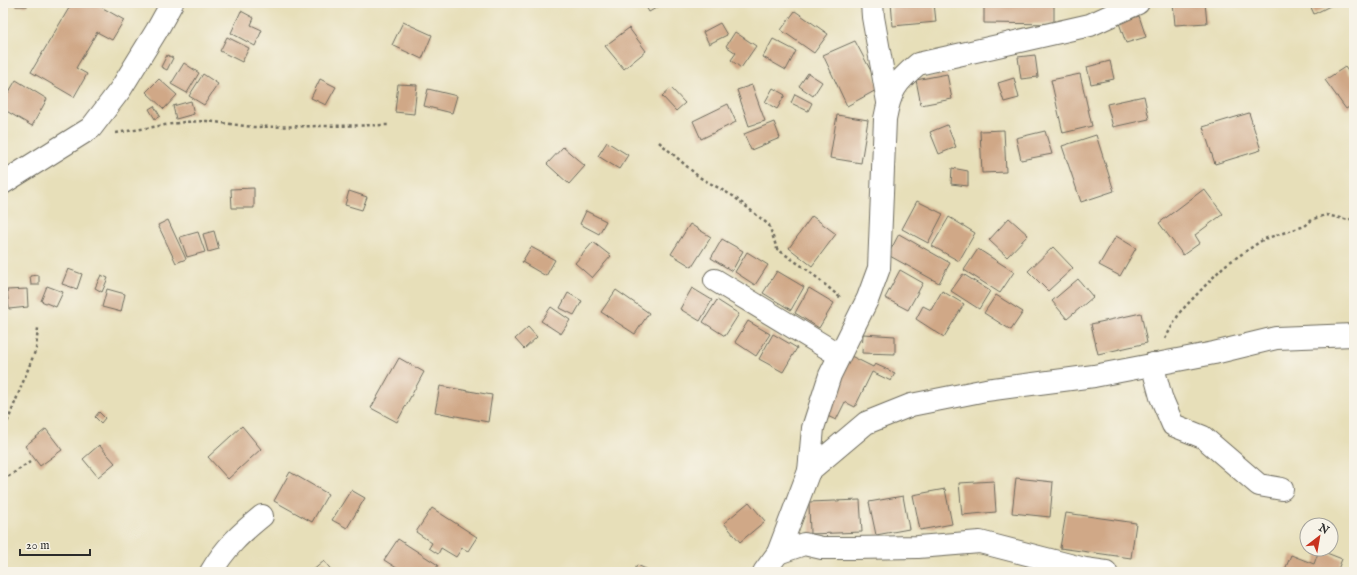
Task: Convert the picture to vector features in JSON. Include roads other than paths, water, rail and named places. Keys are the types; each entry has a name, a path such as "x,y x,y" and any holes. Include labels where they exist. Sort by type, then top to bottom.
{"street":[{"path":"3,183 91,128 120,90 158,30 172,3"},
{"path":"872,3 873,17 888,102"},
{"path":"764,572 778,553 809,471 813,428 830,375 868,298 879,268 885,119 888,102 900,79 918,64 1090,25 1138,3"},
{"path":"715,280 839,355"},
{"path":"809,471 866,423 911,405 986,390 1094,376 1214,353 1276,338 1354,335"},
{"path":"1152,364 1161,398 1173,425 1203,437 1259,485 1282,489"},
{"path":"211,572 223,552 244,530 262,516"},
{"path":"778,553 804,544 822,548 852,548 918,547 980,542 1055,562 1106,572"}]}
